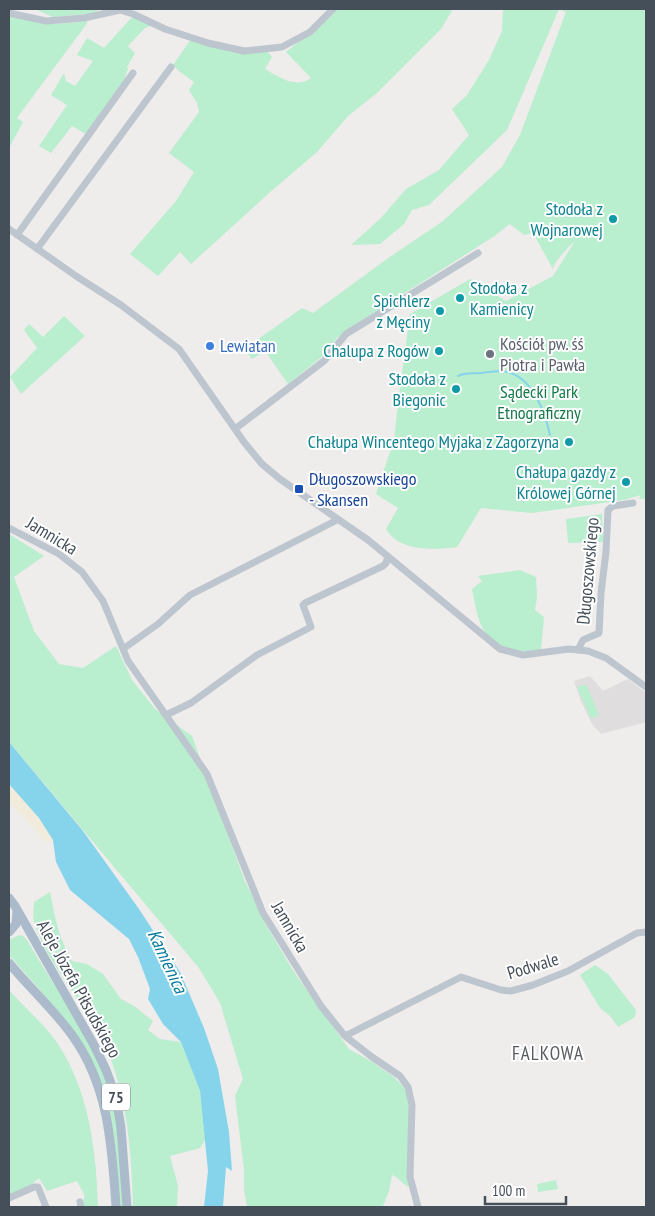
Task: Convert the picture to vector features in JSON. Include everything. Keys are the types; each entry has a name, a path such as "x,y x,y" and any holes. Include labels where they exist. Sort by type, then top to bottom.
{"main road":[{"name":"Aleje Józefa Piłsudskiego","path":"9,932 17,920 11,902"},
{"name":"Aleje Józefa Piłsudskiego","path":"11,902 94,1045 106,1070 116,1097 121,1128 127,1207"},
{"name":"Aleje Józefa Piłsudskiego","path":"9,964 72,1035 84,1053 104,1102 110,1135 116,1207"}],"street":[{"path":"9,14 46,21 84,18 120,10 133,14 165,30 208,43 244,51 282,47 310,32 333,9"},
{"path":"160,36 165,30"},
{"path":"36,249 171,67"},
{"path":"17,235 133,73"},
{"path":"9,229 121,305 179,349 197,372 235,430 262,464 280,479 368,540 500,649 523,655 569,649 588,651 606,658 646,687"},
{"path":"235,430 324,361 346,334 478,253"},
{"name":"Długoszowskiego","path":"578,650 583,640 598,633 608,510 613,506 633,503"},
{"path":"123,649 158,624 190,595 338,520"},
{"name":"Jamnicka","path":"9,528 58,554 82,572 103,601 128,662 208,774 262,913 321,1006 345,1036 400,1076 408,1087 412,1106 410,1177 418,1207"},
{"path":"166,715 191,703 257,654 311,627 303,605 305,603 383,566 388,556"},
{"name":"Podwale","path":"345,1036 461,976 501,990 511,991 533,985 568,971 637,934 646,932"},
{"path":"9,1198 38,1187 46,1207"}],"shaded area":[{"path":"590,676 603,691 628,679 646,693 646,722 601,734 592,724 574,681"}],"green space":[{"path":"35,9 102,9 88,14 53,17"},
{"path":"336,9 453,9 441,29 377,93 348,116 317,152 191,264 180,252 158,276 130,254 176,201 194,172 169,153 199,112 197,103 189,90 194,82 173,65 191,39 268,52 272,57 265,69 288,81 305,81 311,78 286,52"},
{"path":"498,9 559,9 507,130 429,205 412,210 404,224 380,244 351,245 381,218 406,189 439,170 469,135 452,109 467,95 489,60 502,31 503,10"},
{"name":"Sądecki Park Etnograficzny","path":"560,9 646,9 646,499 639,499 641,495 624,500 532,513 481,508 457,547 428,549 408,546 399,542 386,529 398,508 376,494 394,440 410,314 470,279 506,301 553,276 575,241 559,258 553,269 533,233 524,235 510,224 493,237 345,331 323,356 288,384 265,351 252,359 244,349 302,308 313,313 443,221 502,167 520,135 566,12"},
{"path":"134,15 153,25 145,28 128,46 135,53 127,67 124,80 86,134 72,126 51,153 39,146 67,105 51,95 64,73 66,81 75,86 93,61 77,55 87,38 104,48"},
{"path":"9,16 52,24 82,22 83,20 88,22 17,118 23,122 9,148"},
{"path":"64,316 85,336 21,394 10,377 37,348 24,330 29,324 43,337"},
{"path":"602,514 603,542 568,543 566,519"},
{"path":"9,534 44,556 14,577 34,631 59,664 83,668 116,646 132,680 155,709 192,736 244,879 266,925 294,972 349,1049 394,1077 403,1086 408,1095 410,1111 410,1184 408,1187 392,1175 389,1191 383,1206 388,1207 247,1207 235,1096 243,1079 220,1003 199,968 9,742"},
{"path":"520,570 536,577 537,597 535,610 544,617 541,650 517,651 495,643 484,631 476,611 472,589 482,581 478,576"},
{"path":"586,684 599,715 591,719 577,687"},
{"path":"50,892 58,928 72,961 87,964 103,974 121,999 134,1006 153,1021 148,1030 160,1039 181,1042 200,1091 205,1140 200,1148 170,1156 178,1186 177,1207 133,1207 128,1131 121,1094 110,1057 93,1023 51,959 34,922 34,902"},
{"path":"19,935 27,940 74,1016 104,1077 117,1125 123,1207 119,1207 114,1136 102,1084 87,1052 67,1023 9,955 9,940"},
{"path":"595,965 608,974 636,1010 635,1017 618,1027 611,1017 600,1008 580,975"},
{"path":"9,990 53,1037 69,1063 84,1103 89,1123 93,1144 98,1207 84,1207 84,1194 77,1181 47,1191 39,1178 31,1185 9,1196"},
{"path":"556,1180 558,1189 538,1192 537,1184"}],"sand":[{"path":"9,784 39,818 53,840 47,843 9,802"}],"water":[{"name":"Kamienica","path":"9,742 83,831 139,909 180,972 204,1028 218,1069 229,1132 232,1171 226,1167 223,1207 204,1207 208,1171 200,1091 181,1042 163,1024 148,999 150,989 129,939 70,890 56,862 53,840 39,818 9,784"}],"waterway":[{"path":"458,376 498,371 508,372 517,376 531,389 545,416 550,435"}],"place":[{"name":"Stodoła z Wojnarowej","path":"613,219"},
{"name":"Stodoła z Kamienicy","path":"460,298"},
{"name":"Spichlerz z Męciny","path":"440,311"},
{"name":"Lewiatan","path":"210,346"},
{"name":"Chalupa z Rogów","path":"439,351"},
{"name":"Kościół pw. śś Piotra i Pawła","path":"490,354"},
{"name":"Stodoła z Biegonic","path":"456,389"},
{"name":"Chałupa Wincentego Myjaka z Zagorzyna","path":"569,442"},
{"name":"Chałupa gazdy z Królowej Górnej","path":"626,482"},
{"name":"Długoszowskiego - Skansen","path":"299,489"}],"district":[{"name":"FALKOWA","path":"548,1053"}]}
